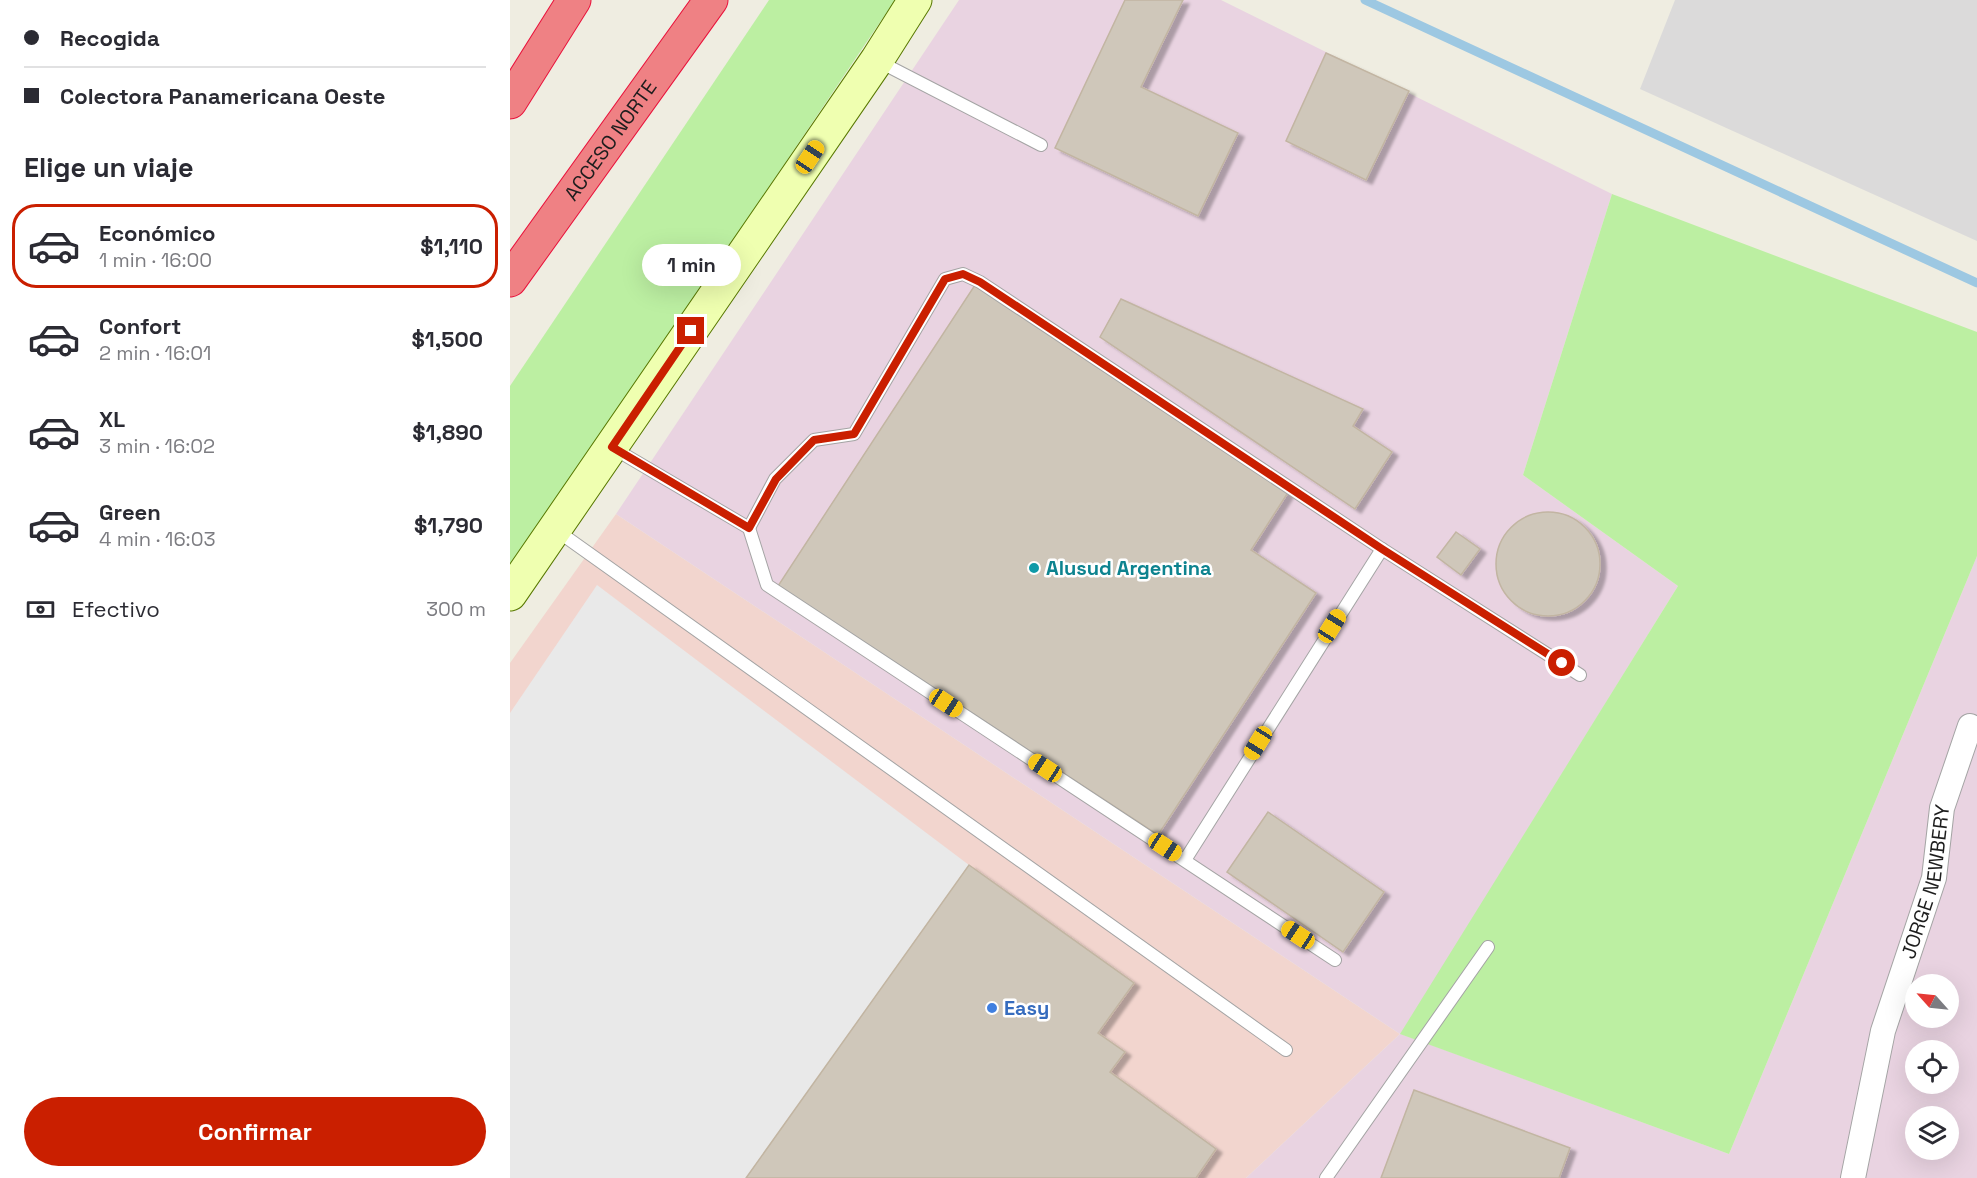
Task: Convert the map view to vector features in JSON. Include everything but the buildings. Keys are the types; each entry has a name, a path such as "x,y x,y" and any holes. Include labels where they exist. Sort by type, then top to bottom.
{"highway":[{"path":"510,102 574,0"},
{"name":"ACCESO NORTE","path":"510,280 711,0"}],"street":[{"path":"510,594 877,60 915,0"},
{"name":"JORGE NEWBERY","path":"1853,1178 1883,1031 1934,878 1942,808 1970,726"}],"lane":[{"path":"877,60 1041,145"},
{"path":"749,528 776,479 814,440 854,434 945,279 963,274 980,282 1382,549 1580,675"},
{"path":"612,447 749,528 766,585 1335,960"},
{"path":"555,530 1286,1050"},
{"path":"1185,860 1382,549"},
{"path":"1326,1178 1488,947"}],"shaded area":[{"path":"959,0 1221,0 1612,194 1523,475 1678,586 1401,1034 1729,1154 1977,556 1977,1178 1246,1178 1400,1034 616,514"},
{"path":"1675,0 1977,0 1977,241 1640,89"},
{"path":"616,514 1400,1034 1246,1178 510,1178 510,663"},
{"path":"597,585 969,865 746,1178 510,1178 510,713"}],"green space":[{"path":"769,0 895,0 605,430 510,564 510,386"},
{"path":"1612,194 1977,332 1977,556 1729,1154 1400,1034 1678,586 1523,475"}],"waterway":[{"path":"1365,0 1977,283"}],"place":[{"name":"Alusud Argentina","path":"1034,568"},
{"name":"Easy","path":"992,1008"}],"route":[{"path":"691,331 612,447 749,528 776,479 814,440 854,434 945,279 963,274 980,282 1382,549 1562,663"}]}
